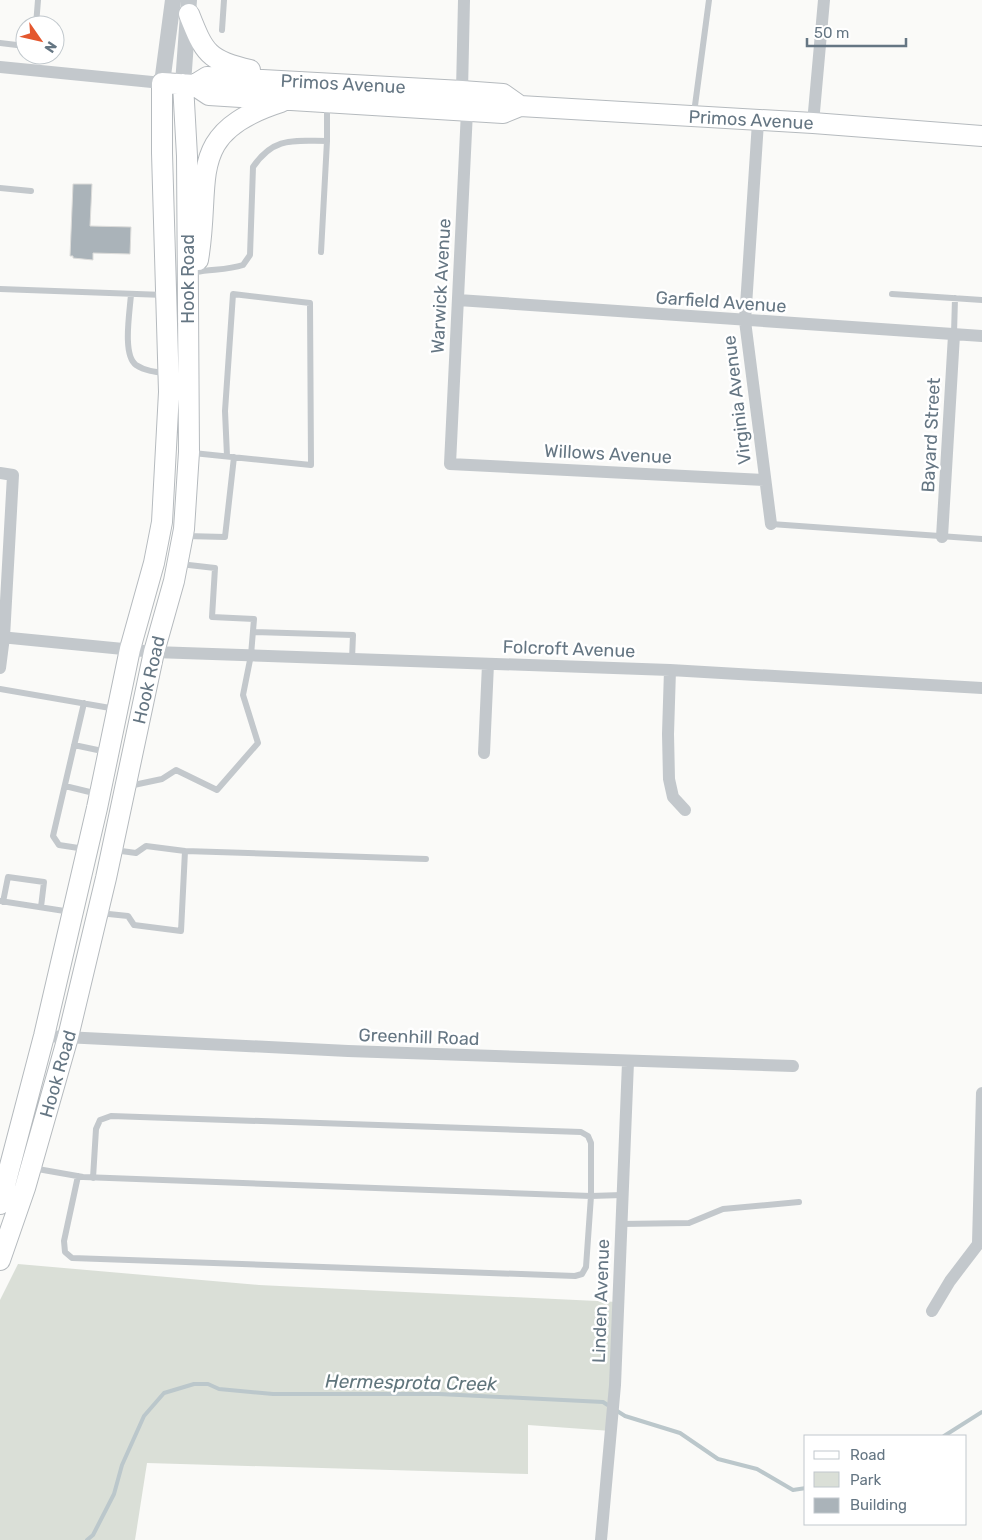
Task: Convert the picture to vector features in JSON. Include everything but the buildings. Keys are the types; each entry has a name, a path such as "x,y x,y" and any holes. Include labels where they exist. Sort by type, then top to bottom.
{"main road":[{"path":"189,7 200,42 216,61 290,90"},
{"name":"Primos Avenue","path":"162,83 188,84 207,77 290,90 327,101 502,113 520,106 758,122 813,123 982,136"},
{"name":"Hook Road","path":"0,1204 4,1177 44,1036 87,850 130,649 154,563 162,522 169,374 168,295 162,153 162,83"},
{"name":"Hook Road","path":"0,1260 31,1168 68,1037 112,850 154,652 178,564 183,536 189,452 188,84"},
{"name":"Primos Avenue","path":"290,90 462,91 504,94 520,106"},
{"path":"188,303 201,244 205,178 211,153 232,123 290,90"}],"street":[{"path":"162,83 173,0"},
{"path":"462,91 464,0"},
{"path":"813,123 824,0"},
{"path":"188,84 189,7"},
{"name":"Primos Avenue","path":"0,67 162,83"},
{"name":"Warwick Avenue","path":"450,464 467,110"},
{"name":"Virginia Avenue","path":"758,122 745,321 771,524"},
{"name":"Garfield Avenue","path":"458,300 982,336"},
{"name":"Bayard Street","path":"942,537 954,335"},
{"name":"Willows Avenue","path":"450,464 764,480"},
{"path":"0,668 6,474"},
{"name":"Folcroft Avenue","path":"2,637 154,652 670,670 982,688"},
{"path":"484,753 488,664"},
{"path":"670,670 669,779 674,797 685,810"},
{"name":"Greenhill Road","path":"44,1036 628,1062 793,1066"},
{"name":"Linden Avenue","path":"601,1540 615,1385 628,1062"},
{"path":"932,1311 950,1281 980,1241 982,1093"}],"lane":[{"path":"37,15 38,0"},
{"path":"222,30 224,0"},
{"path":"693,118 709,0"},
{"path":"0,43 15,45"},
{"path":"321,252 327,141 327,101"},
{"path":"196,272 243,265 250,255 251,180 253,167 260,157 288,140 327,141"},
{"path":"0,188 31,191"},
{"path":"0,289 168,295"},
{"path":"130,294 128,355 135,364 147,370 169,374"},
{"path":"183,536 222,539 228,532 230,457 225,411 233,294 310,303 311,465 230,457 189,452"},
{"path":"892,294 982,300"},
{"path":"954,335 955,298"},
{"path":"771,524 982,540"},
{"path":"125,787 162,779 176,770 217,790 258,743 243,695 251,655 254,619 212,617 215,568 178,564"},
{"path":"253,632 353,635 352,659"},
{"path":"0,689 117,709"},
{"path":"84,703 53,836 59,845 87,850"},
{"path":"74,746 108,752"},
{"path":"65,786 99,795"},
{"path":"112,850 136,853 146,846 185,851 426,859"},
{"path":"98,912 128,916 134,925 181,931 185,851"},
{"path":"41,907 44,882 8,877 1,902 72,912"},
{"path":"78,1176 64,1241 65,1252 72,1258 575,1276 582,1274 586,1267 591,1196 591,1143 588,1136 581,1132 111,1116 100,1120 96,1129 94,1178"},
{"path":"31,1168 94,1178 591,1196 622,1195"},
{"path":"621,1224 689,1222 723,1209 799,1202"}],"green space":[{"path":"18,1264 259,1285 618,1302 611,1431 528,1425 528,1474 147,1463 135,1540 0,1540 0,1300"}],"waterway":[{"name":"Hermesprota Creek","path":"87,1540 93,1535 114,1494 122,1465 144,1416 164,1393 194,1384 208,1384 219,1389 273,1394 439,1394 603,1402 625,1416 680,1433 718,1459 757,1469 793,1490 804,1488"},
{"name":"Hermesprota Creek","path":"946,1435 982,1412"}]}
